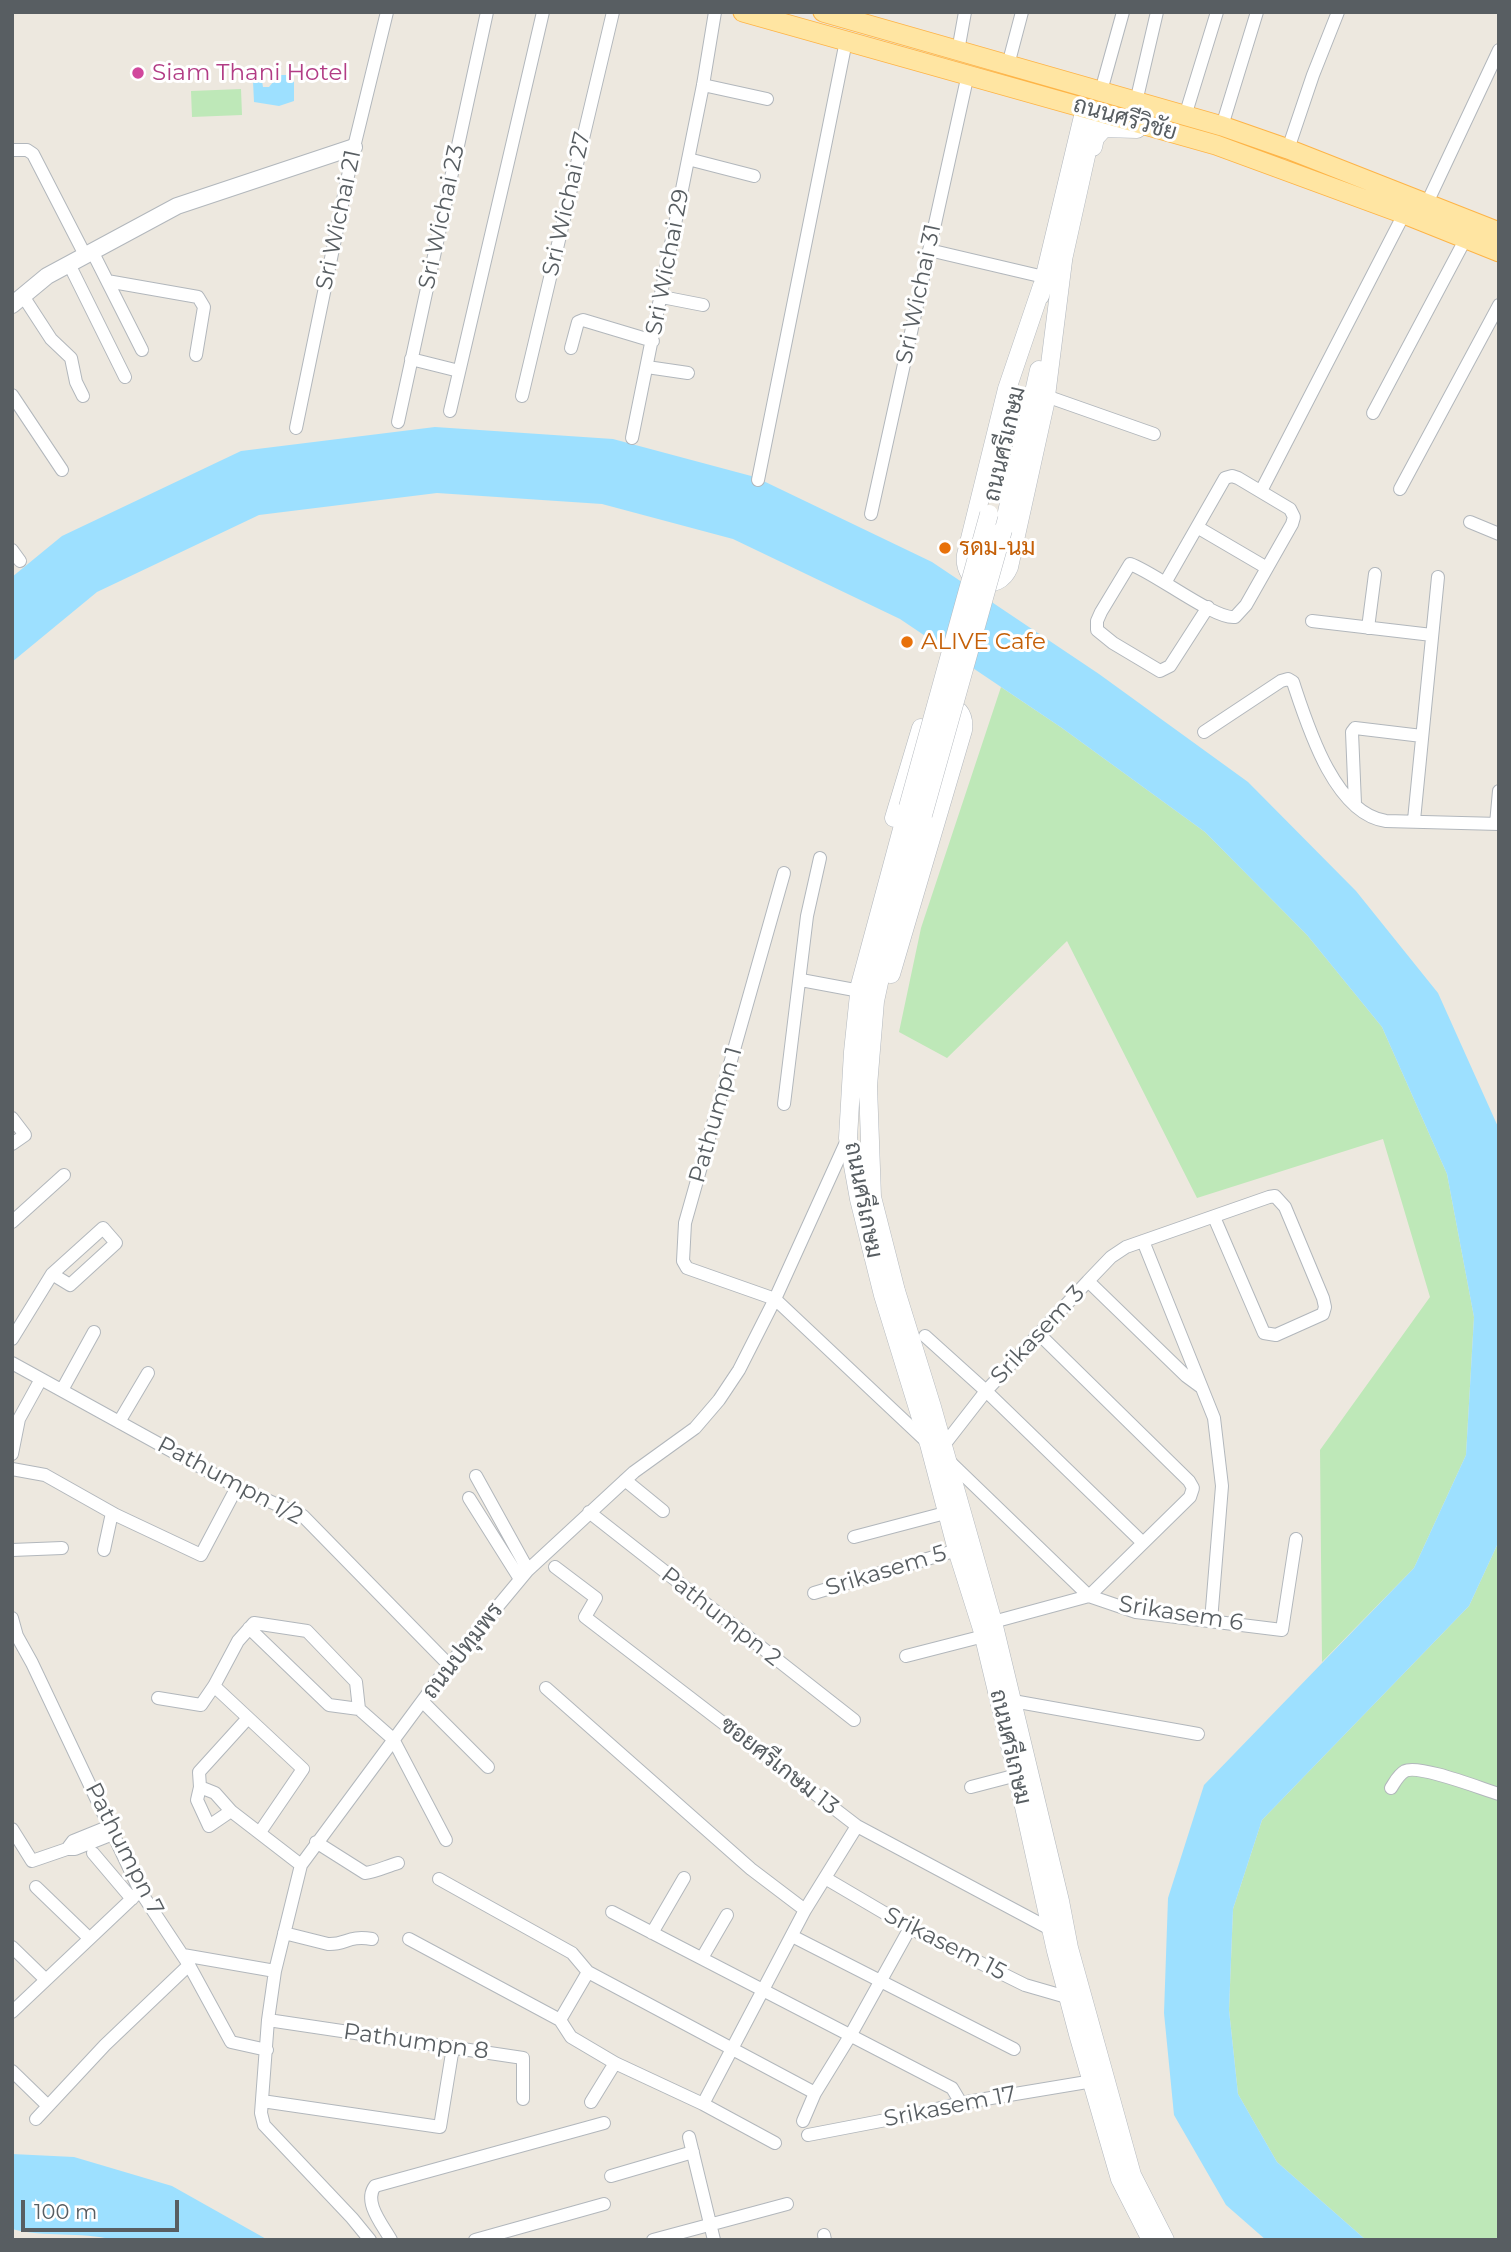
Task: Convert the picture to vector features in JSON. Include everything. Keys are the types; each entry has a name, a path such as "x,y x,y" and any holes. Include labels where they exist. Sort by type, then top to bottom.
{"main road":[{"name":"ถนนศรีวิชัย","path":"743,12 1007,86 1093,103 1182,125 1427,203 1499,232"},
{"path":"827,13 852,20 876,19 958,51 1017,67 1054,84 1076,90 1093,103 1104,96 1130,100"},
{"path":"846,41 852,20"},
{"path":"1007,86 1067,112 1072,120 1069,200"},
{"name":"ถนนศรีวิชัย","path":"1130,100 1182,125 1222,126 1285,159 1404,214 1499,252"},
{"name":"ถนนศรีเกษม","path":"1093,103 1069,200 1043,281 989,514 915,811 875,1000 868,1086 872,1197 988,1629 1052,1930 1120,2179 1135,2194 1165,2240"},
{"path":"1069,200 1096,138 1104,128 1182,125"},
{"name":"ถนนศรีเกษม","path":"1069,200 1064,253 1003,530 860,988 848,1138 859,1199 883,1295 940,1450 957,1550 1013,1701 1069,1948 1135,2194 1151,2240"},
{"path":"1043,281 1007,389 966,555 967,569 975,580 989,584 996,583 1007,574 1009,567 1046,396 1064,253"},
{"path":"860,988 868,910 924,718 927,712 943,703 955,707 963,717 963,730 883,1001 874,1037 868,1086"}],"street":[{"name":"Sri Wichai 21","path":"296,428 354,147 387,12"},
{"name":"Sri Wichai 23","path":"398,422 487,12"},
{"path":"450,411 543,12"},
{"name":"Sri Wichai 27","path":"522,397 613,12"},
{"name":"Sri Wichai 29","path":"632,438 662,297 715,12"},
{"path":"958,51 965,12"},
{"path":"1017,67 1021,12"},
{"path":"1093,103 1123,12"},
{"path":"1130,100 1157,12"},
{"path":"1182,125 1217,12"},
{"path":"1222,126 1257,12"},
{"path":"1285,159 1313,75 1338,12"},
{"path":"758,480 846,41"},
{"path":"1427,203 1499,50"},
{"name":"Sri Wichai 31","path":"871,514 968,74"},
{"path":"703,85 767,99"},
{"path":"83,396 76,382 71,358 17,300 47,275 177,206 354,147"},
{"path":"12,150 27,150 33,154 107,281 142,350"},
{"path":"688,159 754,176"},
{"path":"1261,491 1404,214"},
{"path":"1373,413 1466,238"},
{"path":"929,250 1043,281"},
{"path":"69,264 125,377"},
{"path":"107,281 198,297 204,307 196,355"},
{"path":"662,297 703,305"},
{"path":"1399,489 1499,305"},
{"path":"571,348 575,327 583,320 653,341"},
{"path":"411,359 459,372"},
{"path":"648,368 688,373"},
{"path":"12,395 62,470"},
{"path":"1046,396 1154,434"},
{"path":"1165,583 1225,478 1238,478 1290,509 1294,517 1292,524 1246,605 1235,617 1224,616 1208,607 1165,583 1135,565 1128,565 1097,621 1099,633 1157,670 1166,669 1208,607"},
{"path":"1470,522 1499,534"},
{"path":"1197,527 1268,568"},
{"path":"1368,628 1375,574"},
{"path":"1414,820 1438,577"},
{"path":"1312,621 1432,635"},
{"path":"1204,732 1281,681 1290,680 1320,753 1341,790 1378,820 1497,824 1499,791"},
{"path":"1355,804 1352,732 1355,728 1422,736"},
{"path":"785,1104 807,916 820,858"},
{"name":"Pathumpn 1","path":"775,1299 687,1268 683,1261 685,1223 784,873"},
{"path":"801,980 860,988"},
{"path":"12,1118 24,1135 12,1144"},
{"name":"ถนนปทุมพร","path":"370,2240 264,2125 262,2101 268,2020 275,1971 301,1865 449,1665 524,1574 625,1480 695,1428 719,1400 739,1370 775,1299 848,1138"},
{"path":"12,1222 64,1175"},
{"path":"1088,1281 1111,1256 1126,1247 1269,1197 1279,1198 1323,1298 1323,1314 1276,1335 1264,1332 1214,1217"},
{"path":"12,1339 52,1274 103,1228 116,1243 70,1285 52,1274"},
{"path":"1143,1241 1214,1418 1222,1486 1211,1621"},
{"name":"Srikasem 3","path":"940,1450 986,1391 1088,1281 1186,1376 1202,1388"},
{"path":"775,1299 940,1450 1088,1596 1183,1505 1193,1493 1193,1488 1039,1334"},
{"path":"62,1390 94,1332"},
{"path":"925,1336 986,1391 1142,1542"},
{"name":"Pathumpn 1/2","path":"12,1363 237,1487 303,1516 449,1665"},
{"path":"119,1422 148,1373"},
{"path":"12,1454 19,1419 41,1378"},
{"path":"12,1469 45,1475 112,1513 201,1555 237,1487"},
{"path":"475,1476 524,1574"},
{"path":"625,1480 663,1511"},
{"path":"469,1499 524,1574"},
{"name":"Pathumpn 2","path":"589,1512 854,1720"},
{"path":"854,1537 949,1512"},
{"path":"104,1550 112,1513"},
{"name":"Srikasem 6","path":"906,1656 1088,1596 1136,1612 1282,1630 1296,1539"},
{"path":"12,1550 62,1548"},
{"name":"Srikasem 5","path":"814,1593 957,1550"},
{"name":"ซอยศรีเกษม 13","path":"555,1567 596,1598 585,1617 857,1826 1052,1930"},
{"name":"Pathumpn 7","path":"12,1618 15,1637 32,1663 111,1830 136,1895 186,1960 230,2042 267,2050"},
{"path":"158,1698 201,1705 238,1641 254,1623 307,1631 356,1682 359,1709"},
{"path":"249,1628 329,1704 359,1709 393,1739 446,1840"},
{"path":"214,1686 303,1769 260,1832"},
{"path":"546,1688 751,1869 805,1910"},
{"path":"1013,1701 1198,1734"},
{"path":"423,1702 488,1767"},
{"path":"231,1811 209,1826 197,1800 199,1772 248,1718"},
{"path":"1391,1788 1397,1778 1412,1769 1444,1776 1499,1794"},
{"path":"971,1787 1017,1775"},
{"path":"200,1787 215,1793 231,1811 301,1865"},
{"path":"703,2104 805,1910 857,1826"},
{"path":"12,1829 18,1850 32,1861 67,1849 73,1841 111,1830"},
{"path":"316,1842 365,1872 373,1872 398,1863"},
{"path":"12,2012 136,1895 93,1853"},
{"path":"652,1933 684,1878"},
{"name":"Srikasem 15","path":"825,1878 910,1928 1024,1985 1070,1998"},
{"path":"439,1879 572,1953 588,1972 815,2093"},
{"path":"36,1887 89,1937"},
{"path":"612,1912 952,2088 961,2103"},
{"path":"702,1958 727,1915"},
{"path":"803,2121 815,2093 910,1928"},
{"path":"284,1933 336,1945 350,1938 372,1939"},
{"path":"792,1936 1014,2049"},
{"path":"409,1939 560,2020 572,2037 615,2063 703,2104 775,2143"},
{"path":"12,1947 45,1979"},
{"path":"36,2119 186,1960 275,1971"},
{"path":"560,2020 588,1972"},
{"name":"Pathumpn 8","path":"268,2020 523,2057 523,2099"},
{"path":"262,2101 440,2127 453,2047"},
{"path":"591,2102 615,2063"},
{"path":"12,2071 48,2106"},
{"name":"Srikasem 17","path":"808,2135 961,2103 1093,2081"},
{"path":"391,2240 370,2200 375,2186 604,2123"},
{"path":"689,2137 714,2240"},
{"path":"611,2176 693,2152"},
{"path":"475,2240 604,2204"},
{"path":"653,2240 787,2204"},
{"path":"352,2218 373,2208"}],"green space":[{"path":"241,89 242,115 192,117 191,91"},
{"path":"1001,687 1205,832 1307,935 1382,1027 1447,1174 1474,1317 1466,1455 1414,1568 1322,1662 1320,1450 1430,1297 1383,1139 1197,1198 1067,941 947,1058 899,1032 921,928"},
{"path":"1499,1541 1499,2240 1366,2240 1277,2162 1238,2094 1229,2010 1233,1909 1262,1820 1469,1606"}],"water":[{"path":"279,75 288,75 294,82 294,101 279,106 254,102 253,81 258,79 262,81 263,87 269,87"},
{"path":"435,427 613,439 755,477 932,562 1099,674 1248,782 1356,891 1438,993 1499,1129 1499,1541 1469,1606 1262,1820 1233,1909 1229,2010 1238,2094 1277,2162 1366,2240 1266,2240 1226,2205 1174,2115 1164,2013 1168,1898 1204,1785 1414,1568 1466,1455 1474,1317 1447,1174 1382,1027 1307,935 1205,832 1062,728 900,619 733,539 602,504 437,493 259,515 97,592 12,662 12,577 62,536 241,451"},
{"path":"12,2154 74,2157 172,2186 268,2240 114,2240 12,2229"}],"place":[{"name":"Siam Thani Hotel","path":"138,73"},
{"name":"รดม-นม","path":"945,548"},
{"name":"ALIVE Cafe","path":"907,642"}]}
